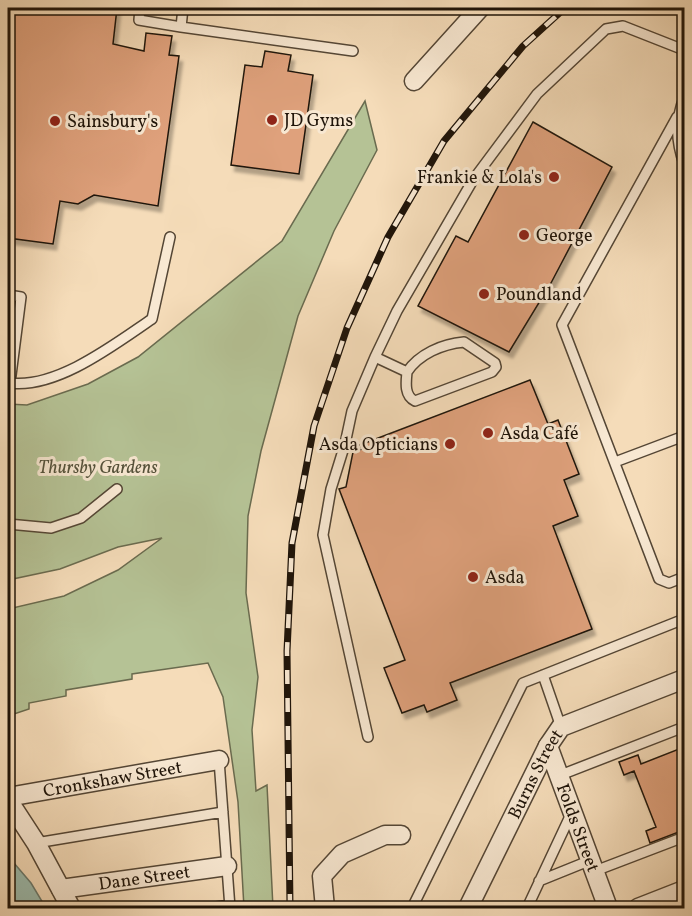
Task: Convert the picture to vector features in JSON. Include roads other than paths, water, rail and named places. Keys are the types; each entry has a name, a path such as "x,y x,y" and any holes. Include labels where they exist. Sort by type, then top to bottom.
{"street":[{"path":"414,81 480,8"},
{"name":"Burns Street","path":"468,909 548,746 561,727 684,679"},
{"name":"Folds Street","path":"548,746 608,909"},
{"name":"Cronkshaw Street","path":"8,798 219,760"},
{"path":"8,798 36,843 71,909"},
{"path":"325,909 322,876 342,854 386,835 401,835"},
{"name":"Dane Street","path":"61,889 227,866"},
{"path":"638,909 684,890"}],"lane":[{"path":"140,8 139,20 353,51"},
{"path":"181,27 183,8"},
{"path":"368,738 323,535 331,489 345,444 352,411 375,357 398,311 473,180 537,94 606,29 623,26 684,51"},
{"path":"684,98 677,117 562,325 658,579 669,583 684,577"},
{"path":"677,117 679,151 684,164"},
{"path":"8,295 21,297 9,383 27,385 93,358 152,318 170,237"},
{"path":"464,342 487,356 496,367 492,372 419,401 411,399 406,387 406,372 416,359 454,343 464,342"},
{"path":"375,357 406,372"},
{"path":"615,462 684,436"},
{"path":"8,524 51,528 81,518 117,489"},
{"path":"412,909 523,683 684,619"},
{"path":"543,675 561,727"},
{"path":"558,776 684,727"},
{"path":"209,909 230,907 219,760"},
{"path":"36,843 223,812"},
{"path":"527,909 572,812"},
{"path":"539,881 684,837"}],"railway":[{"path":"290,908 287,651 292,543 314,426 347,328 388,237 444,141 523,46 565,8"}],"place":[{"name":"JD Gyms","path":"272,120"},
{"name":"Sainsbury's","path":"55,121"},
{"name":"Frankie & Lola's","path":"554,177"},
{"name":"George","path":"524,235"},
{"name":"Poundland","path":"484,294"},
{"name":"Asda Café","path":"488,433"},
{"name":"Asda Opticians","path":"450,444"},
{"name":"Asda","path":"473,577"}],"park label":[{"name":"Thursby Gardens","path":"98,467"}]}
